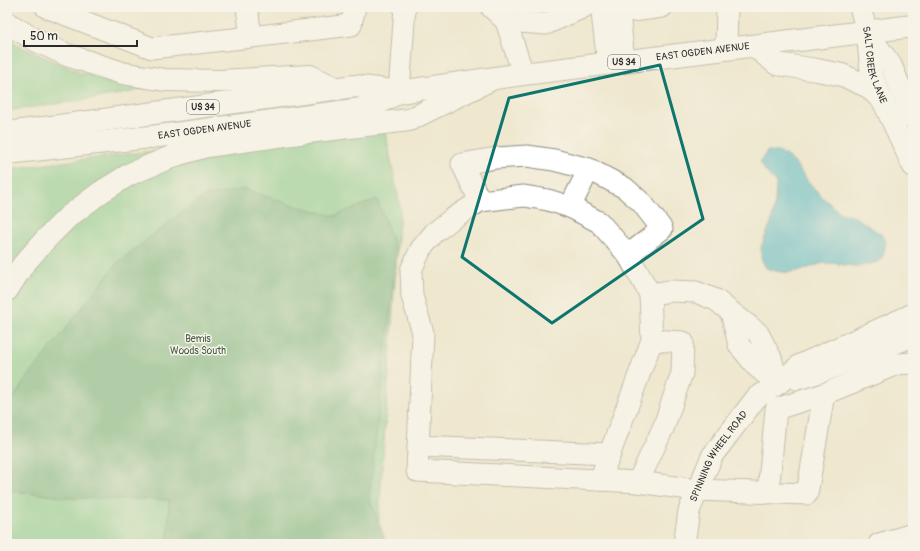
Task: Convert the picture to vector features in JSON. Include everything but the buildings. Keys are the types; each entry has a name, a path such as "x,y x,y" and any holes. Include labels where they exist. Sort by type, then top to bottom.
{"main road":[{"path":"7,23 37,41 67,55 122,73 166,80 220,81 310,76 337,89"},
{"name":"EAST OGDEN AVENUE","path":"7,133 355,86 398,92 523,74 913,26"},
{"path":"754,46 777,64 842,75 869,87 883,101"},
{"path":"7,290 23,265 45,240 64,222 101,192 130,174 176,155 207,146 409,120 492,79"},
{"name":"EAST OGDEN AVENUE","path":"7,153 166,135 369,108 398,92"}],"street":[{"path":"46,7 152,48 350,25 355,7"},
{"path":"247,7 251,37"},
{"path":"398,92 405,7"},
{"path":"499,14 546,24 584,7"},
{"path":"605,7 602,13 616,63"},
{"path":"616,63 618,11 625,9 662,7"},
{"path":"726,48 727,7"},
{"path":"860,7 867,32"},
{"path":"499,14 523,74"},
{"name":"SALT CREEK LANE","path":"867,32 871,72 913,166"},
{"name":"SALT CREEK LANE","path":"867,32 891,65 913,110"},
{"path":"480,201 462,164 496,158 527,156 554,160 589,168 626,188 642,203 662,229 628,255"},
{"path":"570,207 589,168"},
{"path":"600,480 652,340 650,294 628,255 599,222 570,207 548,200 524,196 480,201 452,219 434,233 420,249 411,270 412,296 423,333 417,471 638,482 697,490 808,494 824,394"},
{"path":"650,294 671,291 696,292 716,300 758,333 771,358 778,384"},
{"name":"SPINNING WHEEL ROAD","path":"684,544 688,511 712,456 756,398 778,384 800,364 913,314"},
{"name":"SPINNING WHEEL ROAD","path":"778,384 810,375 913,336"},
{"path":"638,482 664,426 682,373 683,342 652,340"},
{"path":"768,493 776,409 824,394 897,364 913,363"},
{"path":"418,446 610,454"},
{"path":"879,544 913,534"}],"highlighted area":[{"path":"660,65 703,219 552,323 462,257 509,98"}],"green space":[{"path":"7,36 19,46 81,73 145,88 128,93 7,111"},
{"name":"Bemis Woods South","path":"384,129 400,207 377,544 7,544 7,169 143,152 223,148"},
{"name":"Bemis Woods South","path":"245,189 289,204 334,216 377,199 397,253 369,498 387,544 168,544 169,500 69,498 7,490 7,408 24,382 118,262 203,197"}],"water":[{"path":"767,151 777,151 786,155 795,163 821,196 840,213 855,217 882,235 886,243 883,256 880,261 859,266 825,263 800,271 790,272 780,272 766,268 761,258 761,247 772,220 776,183 766,172 760,162"}]}
